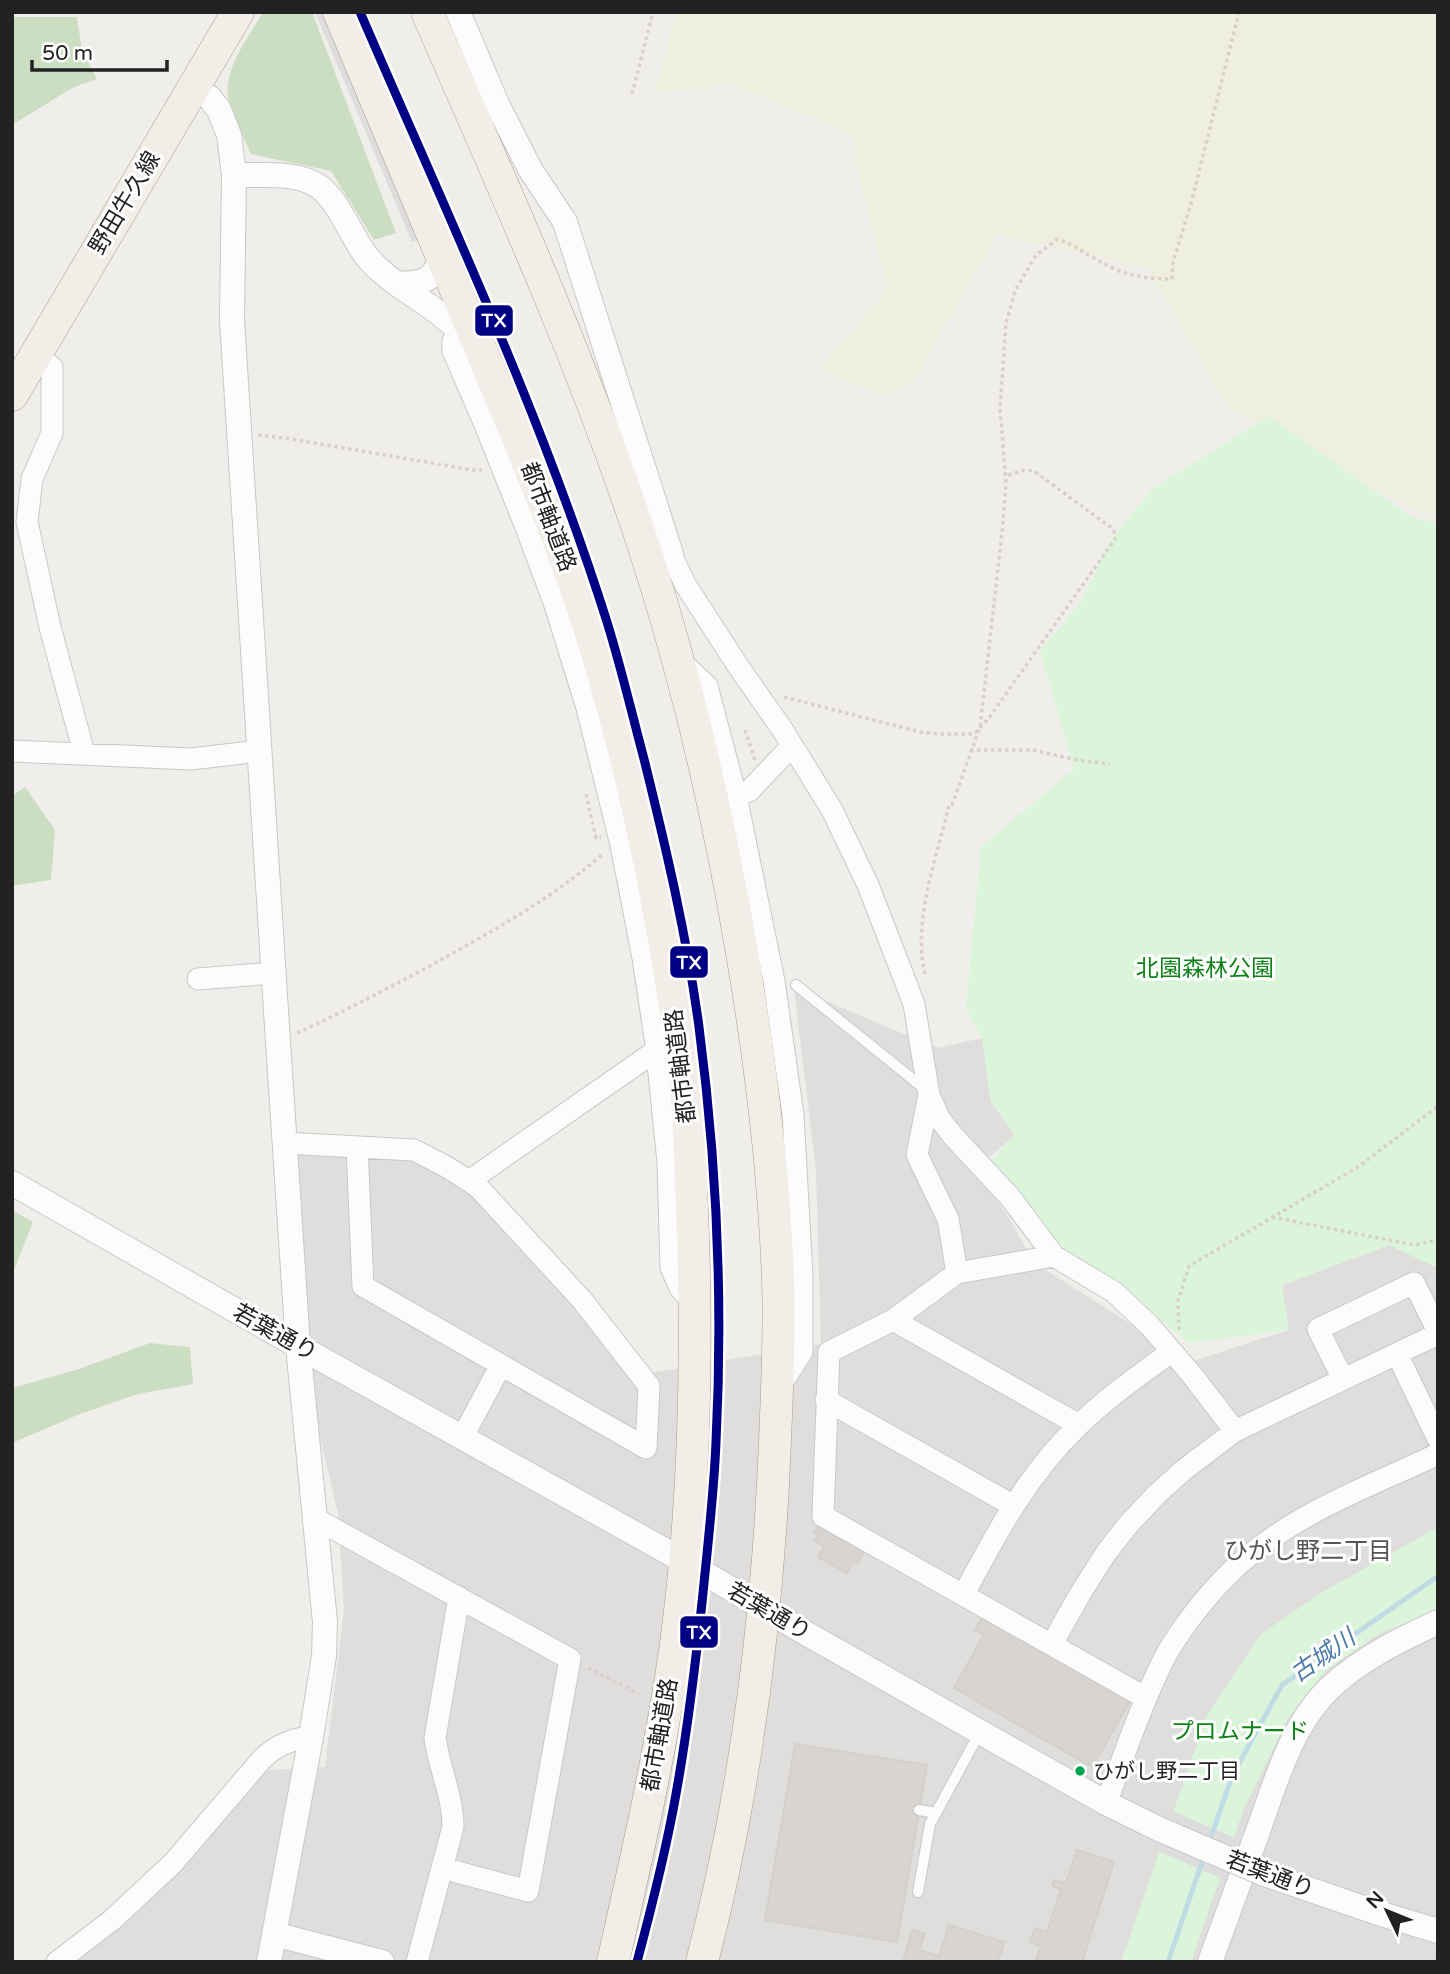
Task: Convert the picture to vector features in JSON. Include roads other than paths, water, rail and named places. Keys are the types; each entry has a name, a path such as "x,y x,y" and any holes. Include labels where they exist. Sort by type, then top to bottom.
{"main road":[{"name":"野田牛久線","path":"12,395 238,12"},
{"name":"都市軸道路","path":"338,12 437,245 514,463 542,494 574,584 604,677 638,805 666,945 684,1065 696,1307 692,1456 684,1561 677,1637 664,1721 613,1962"},
{"path":"427,12 511,203 590,397 635,519 678,659 710,782 734,902 757,1044 778,1282 771,1532 751,1721 710,1962"},
{"path":"702,1962 727,1858"}],"street":[{"path":"458,12 497,104 530,169 565,222 671,554 685,584 832,810 868,885 903,973 919,1027 928,1094 918,1155 948,1219 957,1273"},
{"path":"194,87 210,98 219,110 229,135 234,174 232,320 239,433 298,1346 325,1622 324,1656 311,1737 269,1962"},
{"path":"234,174 287,177 310,181 321,188 366,256 397,284 466,328"},
{"path":"397,284 415,283 438,270 437,245"},
{"path":"35,356 52,368 52,433 32,479 27,522 50,626 84,753"},
{"path":"514,463 523,522 555,605 587,708 621,845 643,958 657,1050 667,1162 671,1268 680,1288 696,1307"},
{"path":"523,522 533,503 542,494"},
{"path":"678,659 707,686 736,796 775,981 793,1115 802,1275 802,1352 776,1391"},
{"path":"736,796 749,791 792,746"},
{"path":"12,751 191,759 259,751"},
{"path":"198,979 273,973"},
{"path":"469,1181 657,1050"},
{"path":"928,1094 939,1118 1010,1197 1054,1256 1114,1292 1150,1326 1235,1431"},
{"path":"285,1143 414,1150 479,1188 583,1300 649,1386 646,1448 363,1286 357,1147"},
{"name":"若葉通り","path":"12,1184 684,1561 1106,1803 1262,1874 1438,1931"},
{"path":"1054,1256 957,1273 894,1320 829,1352 823,1516 1146,1698"},
{"path":"1052,1644 1106,1553 1158,1493 1235,1431 1397,1354 1438,1333 1414,1283 1318,1329 1343,1379"},
{"path":"894,1320 1079,1425"},
{"path":"964,1594 1012,1505 1052,1454 1079,1425 1171,1352"},
{"path":"1397,1354 1438,1439"},
{"path":"462,1438 501,1365"},
{"path":"826,1400 1012,1505"},
{"path":"1106,1803 1161,1664 1201,1604 1225,1578 1252,1552 1303,1518 1438,1454"},
{"path":"316,1519 570,1659 528,1891 442,1868"},
{"path":"417,1962 453,1827 453,1812 435,1738 459,1598"},
{"path":"1210,1962 1280,1772 1311,1711 1331,1687 1356,1666 1385,1648 1438,1622"},
{"path":"57,1962 112,1920 173,1863 273,1749 286,1742 311,1737"},
{"path":"274,1934 382,1962"}],"lane":[{"path":"796,985 928,1094"},
{"path":"918,1892 930,1824 980,1732"},
{"path":"919,1810 936,1813"},
{"path":"908,1874 921,1877"}],"waterway":[{"name":"古城川","path":"1209,1843 1232,1776 1282,1685 1438,1576"},
{"name":"古城川","path":"1168,1962 1204,1856"}],"place":[{"name":"ひがし野二丁目","path":"1080,1771"}],"district":[{"name":"ひがし野二丁目","path":"1308,1551"}],"park label":[{"name":"北園森林公園","path":"1205,969"},
{"name":"プロムナード","path":"1240,1732"}]}
